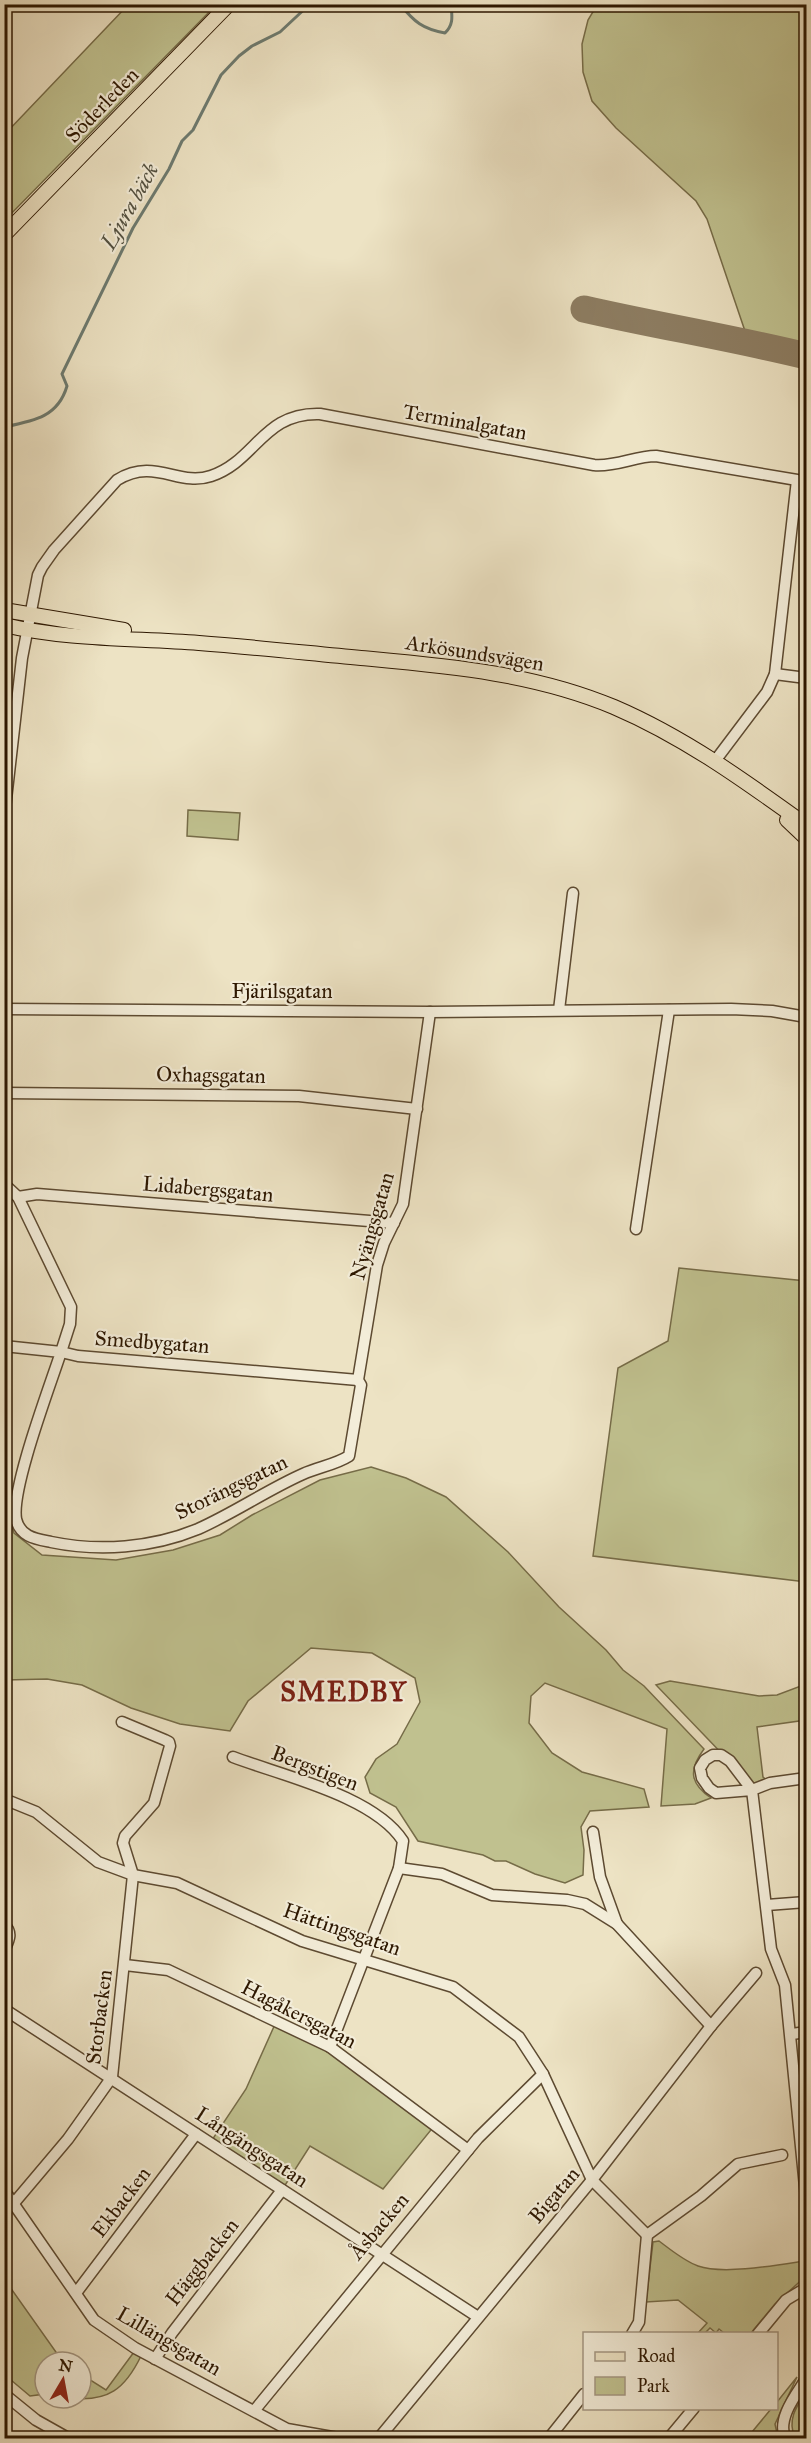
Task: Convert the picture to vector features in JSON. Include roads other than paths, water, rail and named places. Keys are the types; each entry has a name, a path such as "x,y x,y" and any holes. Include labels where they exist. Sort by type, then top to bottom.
{"main road":[{"name":"Söderleden","path":"4,235 229,4"},
{"name":"Arkösundsvägen","path":"4,610 200,643"},
{"name":"Arkösundsvägen","path":"4,625 26,630 200,643 474,669 535,681 586,697 641,719 716,761 807,825"},
{"name":"Arkösundsvägen","path":"755,789 807,838"}],"street":[{"name":"Terminalgatan","path":"29,615 42,567 117,480 133,472 144,470 194,478 212,476 236,461 267,433 298,414 320,414 594,465 611,466 646,456 663,456 797,480 775,674 766,692 716,761"},
{"path":"4,817 29,615"},
{"path":"775,674 807,678"},
{"path":"559,1010 573,893"},
{"name":"Fjärilsgatan","path":"4,1009 430,1012 669,1010 761,1011 807,1017"},
{"path":"636,1229 669,1010"},
{"name":"Nyängsgatan","path":"358,1380 377,1265 384,1243 403,1204 430,1012"},
{"name":"Oxhagsgatan","path":"4,1093 299,1096 417,1109"},
{"name":"Smedbygatan","path":"4,1184 18,1197 71,1307 70,1324 61,1352 78,1356 358,1380"},
{"name":"Lidabergsgatan","path":"18,1197 37,1194 394,1223"},
{"path":"4,1346 61,1352"},
{"name":"Storängsgatan","path":"61,1352 16,1504 16,1520 21,1530 31,1539 76,1548 145,1545 197,1529 303,1474 341,1462 349,1456 351,1448 361,1385 358,1380"},
{"path":"122,1722 169,1742 170,1746 154,1803 124,1836 123,1843 133,1875"},
{"path":"807,1778 770,1783 752,1790 716,1793 708,1788 702,1778 700,1768 705,1760 713,1755 721,1755 729,1761 752,1790 771,1949 785,1985 792,2034 807,2197"},
{"name":"Bergstigen","path":"233,1757 335,1793 377,1816 397,1831 403,1841 399,1868 330,2047"},
{"name":"Hättingsgatan","path":"4,1799 36,1812 98,1862 133,1875 177,1883 302,1941 333,1952 365,1959 453,1987 519,2037 543,2074 592,2180"},
{"path":"593,1832 600,1877 617,1924"},
{"path":"399,1868 442,1874 492,1894 567,1900 585,1904 617,1924 711,2026"},
{"name":"Storbacken","path":"14,2203 68,2139 112,2077 133,1875"},
{"path":"767,1905 807,1902"},
{"path":"4,1923 9,1928 10,1936 4,1951"},
{"name":"Hagåkersgatan","path":"125,1965 168,1970 330,2047 468,2150"},
{"name":"Bigatan","path":"379,2439 592,2180 711,2026 756,1973"},
{"name":"Långängsgatan","path":"4,2008 478,2317"},
{"path":"792,2034 807,2032"},
{"name":"Åsbacken","path":"254,2411 468,2150 543,2074"},
{"name":"Ekbacken","path":"76,2293 196,2134"},
{"path":"633,2332 639,2322 647,2235 701,2196 738,2164 782,2155"},
{"path":"592,2180 647,2235"},
{"name":"Lillängsgatan","path":"4,2190 94,2320 135,2348 287,2428 338,2439"},
{"name":"Häggbacken","path":"155,2359 172,2333 282,2190"},
{"path":"760,2332 786,2300 807,2288"},
{"path":"785,2439 784,2420 793,2400 807,2379"},
{"path":"4,2386 54,2430"},
{"path":"4,2394 22,2410 68,2439"},
{"path":"549,2439 583,2396"},
{"path":"669,2439 693,2410"}],"waterway":[{"name":"Ljura bäck","path":"4,427 35,420 58,405 67,386 62,374 133,228 169,169 182,141 193,130 221,75 239,56 252,46 280,32 310,4"},
{"name":"Ljura bäck","path":"400,4 420,24 445,33 451,23 451,4"}],"district":[{"name":"SMEDBY","path":"344,1692"}]}
